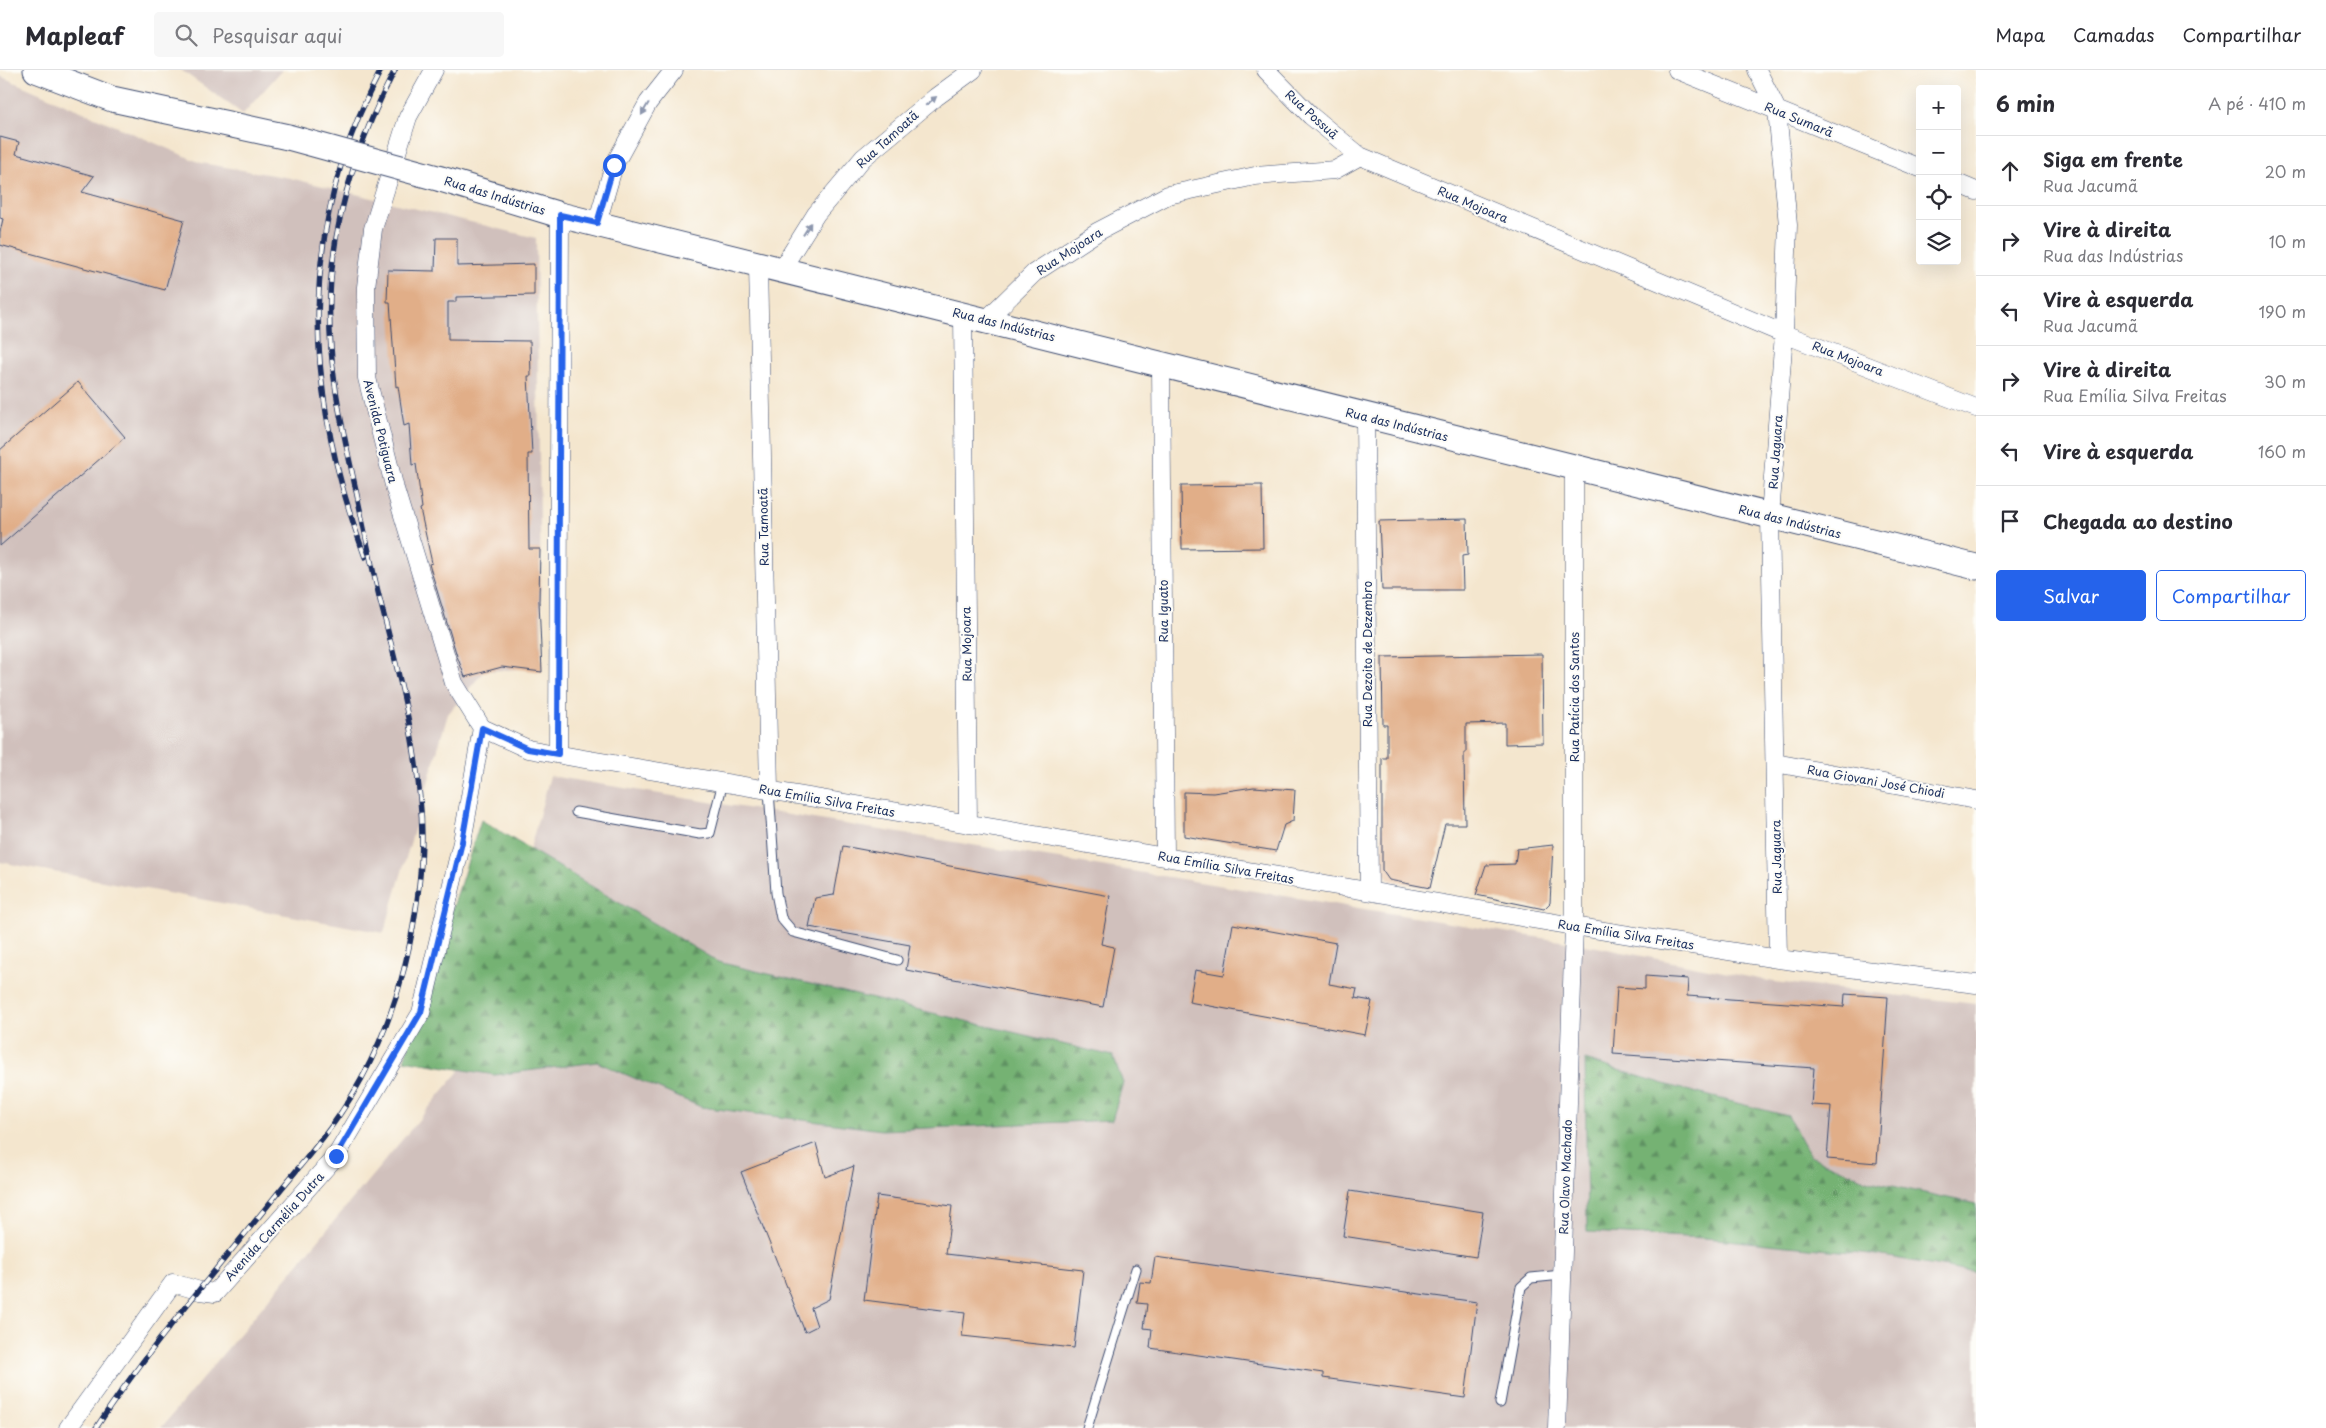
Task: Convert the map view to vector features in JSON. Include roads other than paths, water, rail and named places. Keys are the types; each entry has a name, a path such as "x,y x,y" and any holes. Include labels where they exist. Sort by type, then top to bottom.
{"street":[{"name":"Rua das Indústrias","path":"36,70 112,99 288,137 441,179 560,215 1976,567"},
{"name":"Avenida Potiguara","path":"434,70 408,117 373,229 366,287 367,378 395,489 454,683 482,728"},
{"path":"597,223 614,165 648,103 674,70"},
{"name":"Rua Tamoatã","path":"769,790 769,267 863,158 936,97 973,70"},
{"name":"Rua Possuã","path":"1266,70 1311,116 1360,156"},
{"name":"Rua Sumarã","path":"1677,70 1916,166"},
{"name":"Rua Jaguara","path":"1757,70 1777,110 1788,225 1784,334 1770,516 1778,959"},
{"name":"Rua Mojoara","path":"968,824 975,317 1034,273 1097,232 1168,195 1255,176 1335,170 1360,156 1784,334 1976,408"},
{"path":"1961,184 1976,190"},
{"path":"558,754 560,215"},
{"name":"Rua Iguato","path":"1161,364 1165,857"},
{"name":"Rua Dezoito de Dezembro","path":"1365,416 1369,892"},
{"name":"Rua Patícia dos Santos","path":"1574,467 1574,926"},
{"name":"Rua Emília Silva Freitas","path":"482,728 528,749 1574,926 1778,959 1976,984"},
{"name":"Avenida Carmélia Dutra","path":"68,1428 173,1283 200,1291 215,1293 336,1156 421,1012 462,842 482,728"},
{"name":"Rua Giovani José Chiodi","path":"1775,763 1976,800"},
{"name":"Rua Olavo Machado","path":"1557,1428 1574,926"}],"lane":[{"path":"576,812 700,834 710,833 723,782"},
{"path":"769,790 776,894 781,918 793,932 897,960"},
{"path":"1087,1428 1136,1269"},
{"path":"1500,1403 1522,1287 1531,1278 1562,1274"}],"railway":[{"path":"365,557 345,495 330,434 321,372 318,311 322,250 334,190 353,130 381,70"},
{"path":"96,1428 159,1340 317,1145 342,1111 362,1078 379,1043 393,1006 409,949 419,884 422,841 422,819 417,773 404,697 372,565 339,410 332,364 330,312 331,276 343,205 365,136 395,70"}]}
